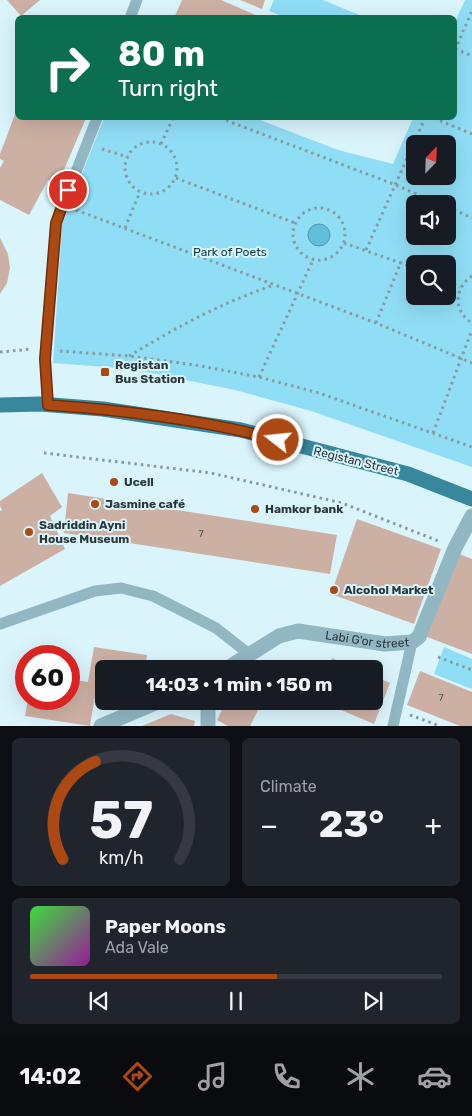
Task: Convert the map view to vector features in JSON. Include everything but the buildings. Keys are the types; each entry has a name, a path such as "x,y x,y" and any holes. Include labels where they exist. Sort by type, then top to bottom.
{"main road":[{"name":"Registan Street","path":"0,405 48,405 103,409 242,430 408,474 472,499"}],"street":[{"name":"Labi G'or street","path":"239,660 279,636 298,630 385,644 412,642 419,638 455,548 472,516"},
{"path":"101,726 139,710"},
{"path":"208,710 208,726"}],"lane":[{"path":"131,15 137,0"},
{"path":"48,405 45,359 41,349 56,223 96,120"},
{"path":"0,624 95,591 121,588 153,596 216,628 248,654"},
{"path":"393,726 412,642"}],"path":[{"path":"457,45 472,11"},
{"path":"457,50 472,56"},
{"path":"161,144 172,120"},
{"path":"225,120 419,195"},
{"path":"366,250 425,120"},
{"path":"439,120 472,134"},
{"path":"154,142 161,144 174,155 177,162 176,178 165,191 157,194 140,192 133,187 125,173 128,157 132,151 146,143 154,142"},
{"path":"87,144 128,157"},
{"path":"176,178 294,223"},
{"path":"126,228 140,192"},
{"path":"62,206 126,228 376,323 472,363"},
{"path":"315,207 333,211 340,217 344,225 346,234 344,243 341,250 328,259 313,260 305,257 295,246 292,231 294,223 306,210 315,207"},
{"path":"456,211 472,218"},
{"path":"344,243 406,264"},
{"path":"260,378 313,260"},
{"path":"376,323 400,262"},
{"path":"472,276 460,287 458,295 461,313 472,323"},
{"path":"129,356 178,327 250,294 275,285"},
{"path":"456,285 460,287"},
{"path":"433,433 472,330"},
{"path":"0,352 41,349 129,356 260,378 320,393 472,447"},
{"path":"44,453 220,475 342,503 455,548"},
{"path":"438,657 472,670"},
{"path":"393,726 399,723 407,714 440,726"}],"green space":[{"path":"274,0 323,0 359,15 279,15 269,11"},
{"name":"Park of Poets","path":"465,0 472,0 472,467 311,411 235,390 131,369 53,363 62,224 103,120 260,120 338,150 393,164 412,120 457,120 457,18"},
{"path":"444,647 472,659 472,689 434,674"}],"shaded area":[{"path":"319,224 327,227 330,235 327,243 319,246 311,243 308,235 311,227"}],"place":[{"name":"Registan Bus Station","path":"105,372"},
{"name":"Ucell","path":"114,482"},
{"name":"Jasmine café","path":"95,504"},
{"name":"Hamkor bank","path":"255,509"},
{"name":"Sadriddin Ayni House Museum","path":"29,532"},
{"name":"Alcohol Market","path":"334,590"}],"route":[{"path":"68,190 56,223 45,359 48,405 103,409 242,430 278,440"}]}
